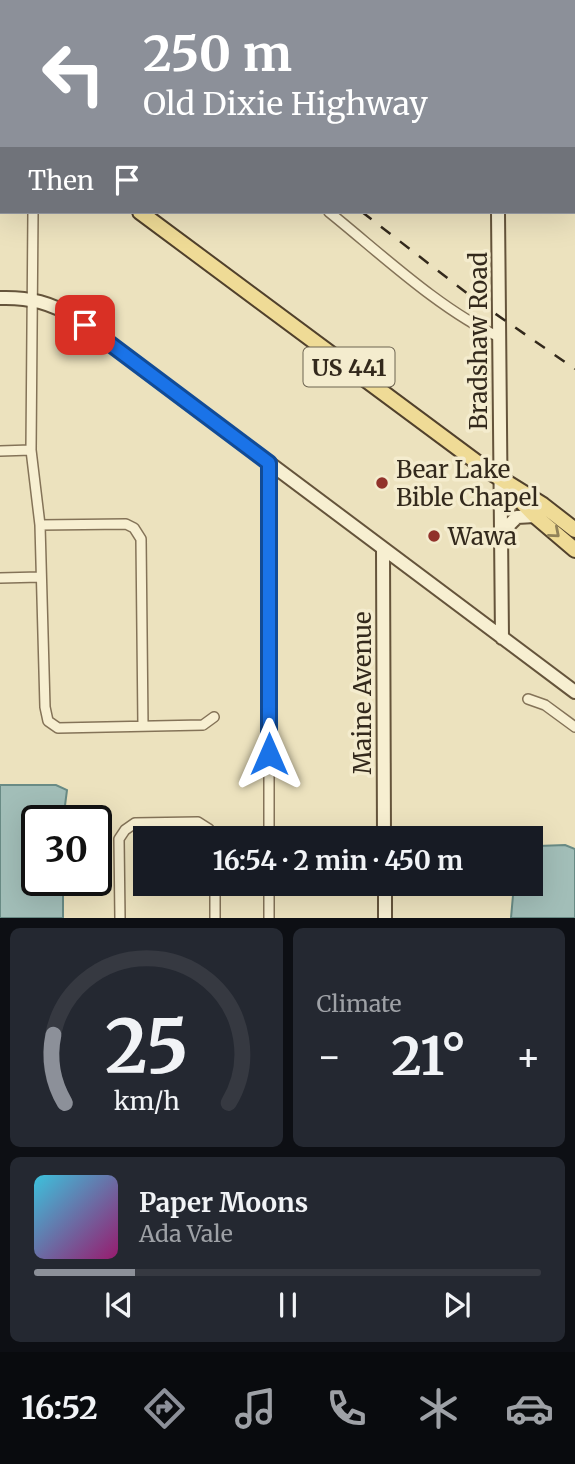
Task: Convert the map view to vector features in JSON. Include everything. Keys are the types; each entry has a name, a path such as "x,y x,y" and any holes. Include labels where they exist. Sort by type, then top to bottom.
{"main road":[{"name":"US 441","path":"142,214 500,480 543,505 575,530"},
{"name":"US 441","path":"500,480 535,516 575,550"}],"street":[{"path":"33,214 31,450 40,525 45,707 48,721 58,728 203,725 214,717"},
{"path":"332,214 444,304 469,322 499,337"},
{"name":"Bradshaw Road","path":"498,214 502,638"},
{"path":"0,298 32,298 76,318 575,692"},
{"path":"0,451 31,450"},
{"path":"269,463 269,826"},
{"path":"502,542 509,525 517,517 535,516"},
{"path":"40,525 126,524 134,528 141,539 143,726"},
{"name":"Maine Avenue","path":"383,548 384,826"},
{"path":"0,578 40,577"},
{"path":"527,699 545,705 575,727"},
{"path":"120,918 120,839 125,830 135,823 198,822 204,826"},
{"path":"215,896 215,918"},
{"path":"269,896 269,918"},
{"path":"385,896 385,918"}],"water":[{"path":"0,785 56,785 67,790 65,805 21,805 21,896 63,896 63,918 0,918"},
{"path":"565,845 575,849 575,918 511,918 513,896 543,896 543,846"}],"railway":[{"path":"365,214 477,301 575,369"}],"place":[{"name":"Bear Lake Bible Chapel","path":"382,483"},
{"name":"Wawa","path":"434,536"}],"route":[{"path":"85,325 269,463 269,754"}]}
